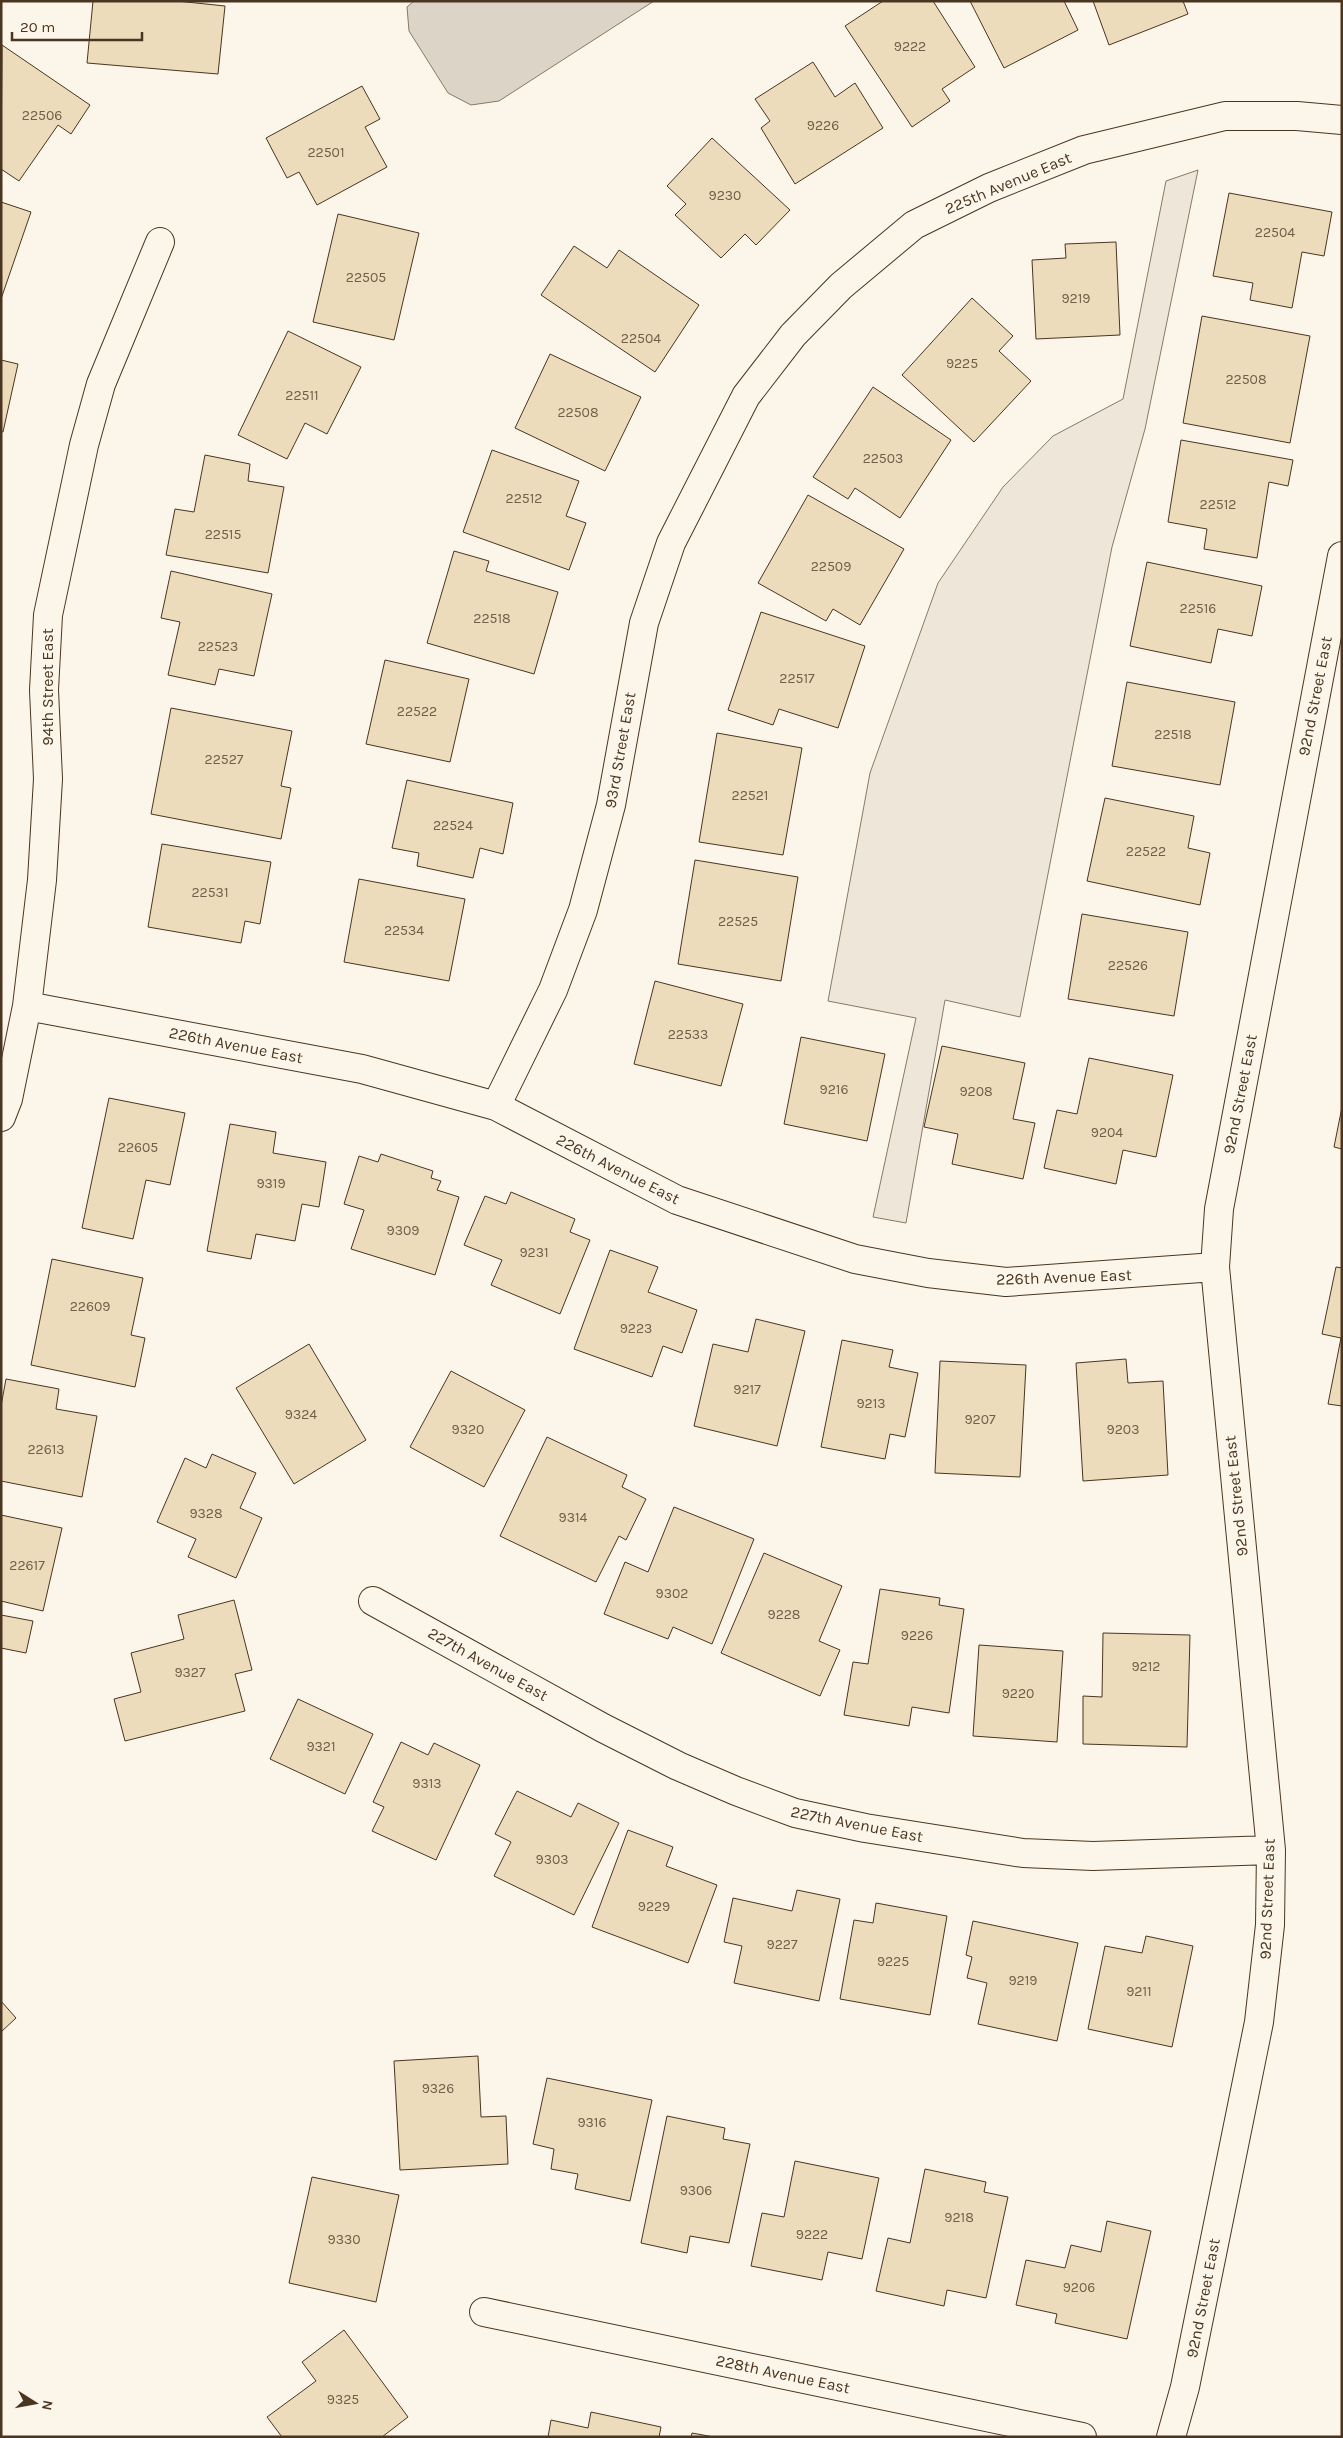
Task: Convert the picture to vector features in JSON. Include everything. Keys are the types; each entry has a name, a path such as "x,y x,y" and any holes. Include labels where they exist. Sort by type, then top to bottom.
{"street":[{"name":"225th Avenue East","path":"746,396 793,335 841,286 914,224 989,188 1084,150 1224,116 1297,116 1342,120"},
{"name":"94th Street East","path":"1,1117 8,1099 27,1006 42,880 48,779 44,690 48,615 84,445 101,384 160,242"},
{"name":"93rd Street East","path":"496,1106 554,990 583,910 611,805 644,623 670,543 746,396"},
{"name":"92nd Street East","path":"1171,2437 1185,2387 1259,2022 1270,1925 1271,1850 1215,1267 1218,1208 1342,556"},
{"name":"226th Avenue East","path":"27,1006 362,1069 496,1106 676,1200 855,1259 928,1273 1006,1282 1215,1267"},
{"name":"227th Avenue East","path":"373,1601 603,1728 678,1766 736,1792 795,1813 865,1828 1024,1853 1093,1856 1271,1850"},
{"name":"228th Avenue East","path":"484,2312 1082,2437"}],"shaded area":[{"path":"414,1 654,1 499,101 471,105 448,93 409,31 407,7"},
{"path":"1198,170 1145,429 1112,547 1020,1017 945,1000 906,1223 873,1217 916,1018 828,1001 870,773 938,583 1003,487 1053,436 1123,399 1166,181"}],"building":[{"path":"93,1 177,1 225,6 218,74 87,63"},
{"path":"883,1 933,1 975,67 942,89 950,101 912,127 845,26"},
{"path":"970,1 1064,1 1078,30 1004,68"},
{"path":"1093,1 1183,1 1188,14 1109,45"},
{"path":"2,45 90,105 71,134 58,125 19,181 1,169"},
{"path":"813,62 835,97 855,83 883,128 795,184 761,128 770,121 755,99"},
{"path":"362,86 380,119 365,127 387,167 317,205 299,172 287,178 266,138"},
{"path":"712,138 790,210 756,245 745,234 721,258 675,215 686,204 667,186"},
{"path":"1229,193 1332,212 1324,256 1302,252 1292,308 1250,300 1253,283 1213,276"},
{"path":"1,202 31,212 1,299"},
{"path":"338,214 419,233 394,340 313,322"},
{"path":"1116,242 1120,335 1036,339 1032,260 1066,258 1065,244"},
{"path":"574,246 607,268 619,250 699,305 655,372 541,295"},
{"path":"972,298 1013,336 999,351 1031,381 974,442 902,375"},
{"path":"1202,316 1310,336 1290,443 1183,423"},
{"path":"288,331 361,367 327,434 305,423 287,459 238,435"},
{"path":"550,354 641,397 605,471 515,428"},
{"path":"1,360 18,364 3,432 1,432"},
{"path":"873,387 951,440 900,518 855,488 848,499 813,477"},
{"path":"1181,440 1293,460 1288,486 1269,482 1257,558 1204,549 1207,529 1168,522"},
{"path":"492,450 579,481 566,516 586,523 569,570 463,532"},
{"path":"205,455 250,464 248,481 284,487 268,573 166,555 175,509 194,512"},
{"path":"808,495 904,549 860,625 833,609 826,621 758,583"},
{"path":"454,551 489,561 486,571 558,592 534,674 427,643"},
{"path":"1147,562 1262,586 1252,636 1218,629 1211,663 1130,646"},
{"path":"171,571 272,594 254,676 219,669 215,685 168,675 180,622 161,618"},
{"path":"761,612 865,646 838,728 779,709 773,725 728,710"},
{"path":"385,660 469,679 450,762 366,744"},
{"path":"1127,682 1235,702 1220,785 1112,766"},
{"path":"171,708 292,731 281,786 291,788 281,839 151,814"},
{"path":"717,733 802,748 783,855 699,842"},
{"path":"407,780 513,803 503,854 480,848 473,878 417,866 419,853 392,848"},
{"path":"1105,798 1194,816 1188,848 1210,853 1200,905 1087,881"},
{"path":"162,844 271,862 260,924 245,921 241,943 148,927"},
{"path":"695,860 798,877 781,981 678,964"},
{"path":"359,879 465,899 449,981 344,962"},
{"path":"1082,914 1188,932 1174,1016 1068,999"},
{"path":"655,981 743,1004 721,1086 634,1064"},
{"path":"801,1037 885,1054 867,1141 784,1124"},
{"path":"942,1046 1025,1063 1013,1119 1035,1123 1023,1179 952,1164 958,1134 924,1127"},
{"path":"1089,1058 1173,1075 1156,1157 1123,1150 1116,1184 1044,1168 1057,1110 1077,1114"},
{"path":"109,1098 185,1113 170,1185 146,1180 133,1239 82,1228"},
{"path":"1342,1107 1342,1149 1334,1147"},
{"path":"230,1124 276,1132 273,1153 326,1162 319,1207 302,1204 295,1241 256,1234 251,1259 207,1251"},
{"path":"381,1154 433,1171 431,1178 441,1181 437,1190 459,1197 435,1275 351,1249 364,1210 344,1204 359,1156 378,1162"},
{"path":"511,1192 575,1219 570,1232 590,1240 560,1314 491,1285 502,1260 464,1245 485,1196 506,1204"},
{"path":"610,1250 658,1267 648,1292 697,1310 682,1353 663,1346 652,1377 574,1349"},
{"path":"52,1259 143,1278 131,1335 145,1338 135,1387 31,1365"},
{"path":"1336,1267 1342,1268 1342,1406 1328,1404 1341,1338 1322,1334"},
{"path":"756,1319 805,1331 777,1446 694,1426 713,1344 748,1352"},
{"path":"842,1340 893,1350 889,1367 918,1373 905,1437 890,1434 885,1459 821,1447"},
{"path":"309,1344 366,1440 294,1484 236,1388"},
{"path":"1126,1359 1128,1383 1163,1381 1168,1475 1083,1481 1076,1363"},
{"path":"940,1361 1026,1365 1020,1477 935,1473"},
{"path":"451,1371 525,1410 484,1487 410,1447"},
{"path":"6,1379 59,1389 56,1409 97,1416 82,1497 1,1481 1,1406"},
{"path":"547,1437 627,1475 622,1487 646,1499 626,1540 619,1536 596,1582 500,1536"},
{"path":"212,1454 256,1473 240,1508 262,1518 236,1578 188,1557 196,1539 157,1522 185,1458 206,1468"},
{"path":"674,1507 754,1539 712,1644 673,1627 668,1639 604,1614 625,1562 648,1572"},
{"path":"1,1515 62,1528 43,1611 1,1601"},
{"path":"764,1553 842,1586 819,1641 840,1650 820,1696 721,1653"},
{"path":"880,1589 940,1598 939,1605 964,1609 949,1713 912,1707 909,1726 844,1715 853,1662 868,1664"},
{"path":"234,1600 252,1670 235,1674 245,1711 125,1741 114,1699 141,1692 131,1653 184,1639 178,1615"},
{"path":"1,1615 33,1621 26,1653 1,1648"},
{"path":"1103,1633 1190,1635 1187,1747 1083,1744 1083,1696 1102,1697"},
{"path":"979,1645 1063,1651 1057,1742 973,1736"},
{"path":"298,1699 373,1734 345,1794 270,1759"},
{"path":"401,1742 428,1755 434,1743 480,1765 436,1860 372,1831 384,1807 373,1802"},
{"path":"517,1791 571,1817 578,1803 619,1823 574,1915 494,1876 511,1842 495,1834"},
{"path":"628,1830 673,1847 666,1866 717,1885 688,1963 592,1927"},
{"path":"797,1890 840,1899 819,2001 734,1983 742,1946 724,1942 733,1898 792,1911"},
{"path":"876,1903 947,1916 930,2015 840,1999 854,1920 873,1923"},
{"path":"973,1921 1078,1943 1057,2041 978,2024 987,1983 967,1978 972,1957 966,1955"},
{"path":"1146,1936 1193,1946 1172,2047 1088,2029 1105,1946 1142,1953"},
{"path":"1,2001 16,2018 1,2032"},
{"path":"478,2056 481,2117 506,2116 508,2164 400,2170 394,2061"},
{"path":"547,2078 652,2100 630,2201 575,2189 578,2174 551,2169 554,2149 533,2144"},
{"path":"667,2116 725,2128 723,2139 750,2144 729,2243 690,2236 687,2253 641,2243"},
{"path":"795,2161 879,2178 862,2259 828,2252 822,2280 751,2266 762,2213 784,2217"},
{"path":"925,2169 986,2182 984,2192 1008,2197 986,2298 947,2290 944,2306 876,2291 888,2238 910,2243"},
{"path":"312,2177 399,2195 376,2302 289,2283"},
{"path":"1107,2221 1151,2231 1127,2339 1055,2323 1057,2314 1016,2305 1026,2260 1065,2268 1071,2245 1101,2252"},
{"path":"344,2330 408,2417 382,2437 282,2437 267,2417 316,2381 302,2362"},
{"path":"591,2412 661,2427 659,2437 548,2437 551,2420 588,2428"},
{"path":"692,2433 714,2437 691,2437"}]}
